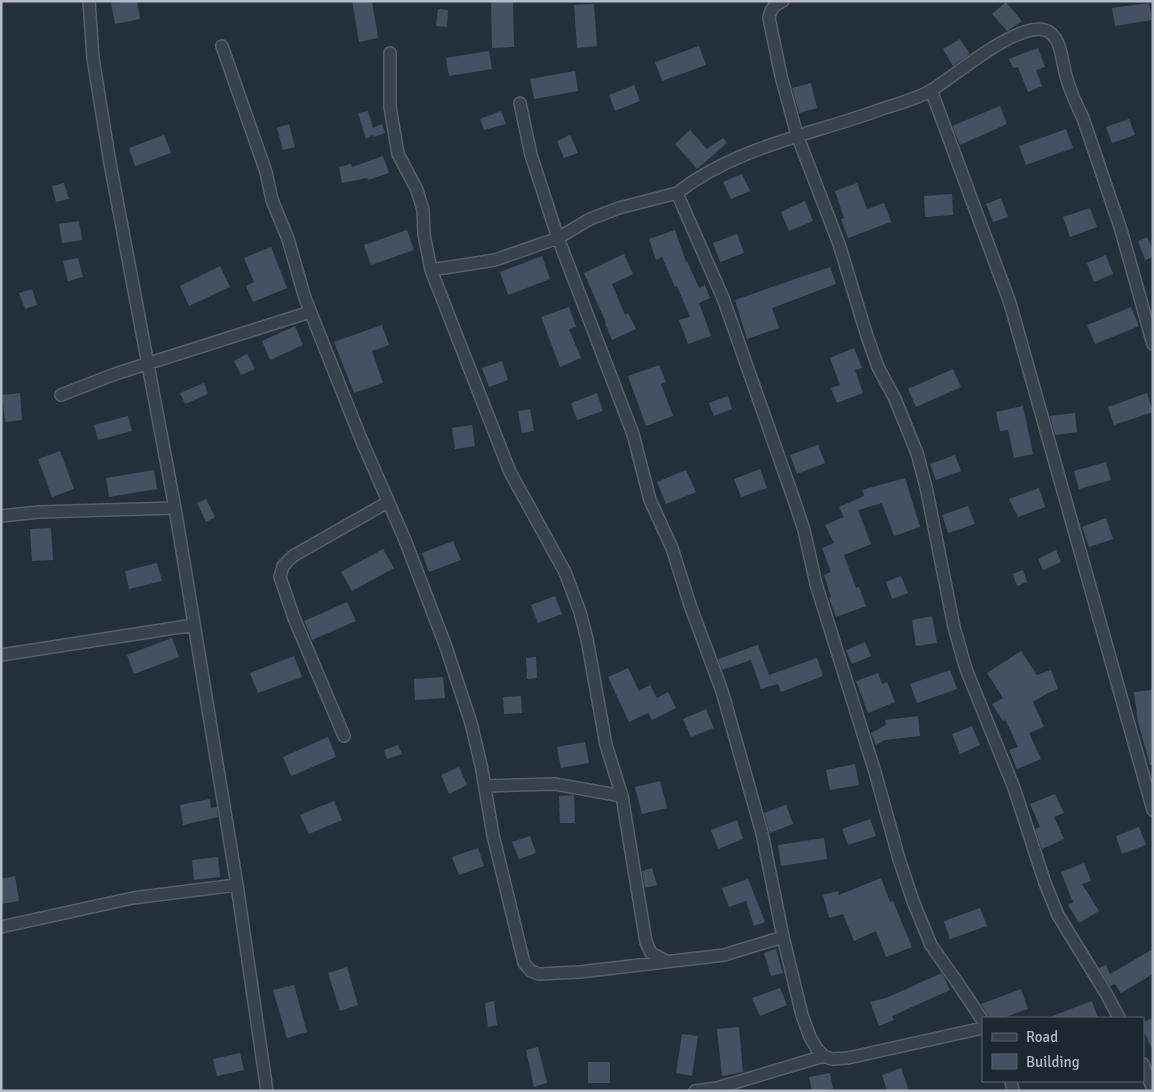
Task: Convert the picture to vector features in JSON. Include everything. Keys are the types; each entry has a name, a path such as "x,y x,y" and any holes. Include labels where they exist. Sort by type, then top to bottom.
{"street":[{"path":"89,1 94,58 110,163 175,508 237,885 267,1091"},
{"path":"783,1 774,6 770,12 770,18 781,76 797,135 839,244 878,367 895,399 917,453 926,487 954,626 966,669 1014,788 1045,883 1058,915 1107,994 1118,1017"},
{"path":"431,270 494,260 558,238 590,219 619,208 677,193 705,175 743,155 797,135 848,121 931,90 986,52 1016,35 1032,30 1044,30 1052,34 1058,42 1074,101 1083,118 1121,230 1153,344"},
{"path":"222,46 266,172 272,200 288,239 310,312 446,647 471,723 481,765 493,835 524,963 530,971 539,974 555,974 724,954 784,937"},
{"path":"390,53 390,108 398,154 418,190 423,210 424,234 431,270 510,472 565,572 580,612 587,639 606,745 622,796 646,942 651,953 668,961"},
{"path":"931,90 1010,303 1107,652 1152,802"},
{"path":"520,103 531,155 558,238 633,434 650,500 672,548 690,605 722,692 762,833 802,1015 810,1037 824,1056"},
{"path":"677,193 723,298 794,500 804,530 816,584 870,753 898,860 913,901 931,945 982,1019"},
{"path":"61,395 115,374 310,312"},
{"path":"344,736 294,618 280,577 283,566 293,556 388,502"},
{"path":"1,516 39,512 175,508"},
{"path":"1,655 194,625"},
{"path":"485,786 555,784 622,796"},
{"path":"1,927 133,898 237,885"},
{"path":"695,1091 717,1088 824,1056 848,1058 982,1028"},
{"path":"1144,1067 1153,1090"}],"building":[{"path":"137,1 140,19 115,24 111,3"},
{"path":"352,1 372,1 378,38 359,42"},
{"path":"491,1 513,1 514,47 492,48"},
{"path":"1006,2 1022,21 1007,31 992,14"},
{"path":"1149,3 1152,20 1115,26 1112,8"},
{"path":"594,4 597,46 577,48 574,5"},
{"path":"438,9 448,10 447,27 436,26"},
{"path":"960,39 970,54 953,66 943,49"},
{"path":"699,46 706,65 662,81 655,62"},
{"path":"1038,48 1045,67 1036,70 1042,86 1028,92 1018,67 1013,68 1009,59"},
{"path":"489,51 492,69 449,76 446,58"},
{"path":"575,71 578,91 534,99 530,79"},
{"path":"811,83 817,108 799,113 792,88"},
{"path":"634,85 640,101 615,111 609,95"},
{"path":"1000,106 1007,124 960,145 952,126"},
{"path":"368,111 373,128 382,124 385,133 374,137 373,135 366,139 358,113"},
{"path":"501,111 506,124 484,130 480,119"},
{"path":"1129,119 1135,135 1112,143 1106,127"},
{"path":"289,124 295,147 283,150 277,128"},
{"path":"1066,129 1073,148 1026,165 1019,146"},
{"path":"690,130 707,149 723,138 727,143 697,169 675,144"},
{"path":"164,135 171,153 135,166 129,148"},
{"path":"570,135 578,153 564,158 557,141"},
{"path":"383,156 389,173 368,180 367,178 342,183 339,167 351,164 352,167"},
{"path":"742,174 750,191 731,199 723,182"},
{"path":"64,183 69,199 56,202 52,186"},
{"path":"857,183 867,209 884,203 891,222 848,238 841,219 844,218 835,191"},
{"path":"952,194 953,215 925,217 924,196"},
{"path":"1001,198 1008,217 993,222 986,204"},
{"path":"805,201 813,221 789,231 781,212"},
{"path":"1090,208 1097,227 1070,237 1063,217"},
{"path":"79,221 82,240 62,243 59,224"},
{"path":"407,230 414,250 371,265 364,245"},
{"path":"675,230 686,262 699,288 705,285 710,298 699,303 711,336 688,344 679,320 690,317 662,257 656,260 649,239"},
{"path":"737,234 744,253 720,262 713,243"},
{"path":"1147,237 1153,250 1153,257 1145,260 1138,241"},
{"path":"271,247 287,288 253,302 246,286 254,282 244,258"},
{"path":"624,254 633,274 612,284 625,315 628,313 636,329 612,340 584,273"},
{"path":"1106,255 1113,274 1094,282 1087,263"},
{"path":"542,256 550,279 508,295 500,272"},
{"path":"78,258 83,277 68,281 63,261"},
{"path":"220,266 230,287 189,306 180,286"},
{"path":"830,267 836,284 772,308 779,328 747,339 735,300"},
{"path":"32,289 37,305 25,309 19,293"},
{"path":"569,307 576,327 569,329 581,358 560,367 541,317"},
{"path":"1131,307 1139,326 1095,344 1087,325"},
{"path":"382,325 389,345 372,351 383,383 354,393 334,342"},
{"path":"295,326 303,345 270,360 262,341"},
{"path":"854,348 862,368 855,370 863,393 837,403 831,388 840,385 830,358"},
{"path":"247,354 255,369 241,375 234,361"},
{"path":"502,361 508,380 489,387 482,368"},
{"path":"659,365 666,382 661,384 673,416 646,426 628,376"},
{"path":"953,369 961,387 916,407 908,389"},
{"path":"204,383 208,394 185,404 180,393"},
{"path":"20,393 22,420 5,422 2,395"},
{"path":"597,393 603,411 577,420 571,403"},
{"path":"1147,393 1153,412 1114,425 1108,407"},
{"path":"728,396 732,409 714,416 709,403"},
{"path":"1023,406 1033,454 1014,458 1008,430 1000,431 996,412"},
{"path":"530,409 534,431 522,433 518,411"},
{"path":"1075,413 1077,432 1055,435 1050,416"},
{"path":"128,416 132,431 98,440 94,425"},
{"path":"472,425 475,446 455,449 452,428"},
{"path":"818,445 825,463 797,474 790,455"},
{"path":"60,451 74,489 52,497 38,459"},
{"path":"955,455 961,471 936,480 930,464"},
{"path":"1106,462 1111,480 1079,489 1074,471"},
{"path":"760,469 767,488 741,497 734,479"},
{"path":"154,470 157,489 109,497 106,478"},
{"path":"686,470 696,492 666,504 657,482"},
{"path":"905,478 920,527 894,536 882,503 858,510 871,544 844,555 856,588 859,587 866,606 836,617 829,598 831,597 824,575 831,572 822,548 834,543 825,525 844,517 839,507 864,496 862,490"},
{"path":"1039,488 1045,507 1018,517 1009,499"},
{"path":"206,499 215,517 206,522 197,503"},
{"path":"968,506 975,524 948,533 942,515"},
{"path":"1106,518 1113,539 1089,547 1082,527"},
{"path":"51,528 53,560 32,561 30,529"},
{"path":"453,541 461,560 429,572 422,553"},
{"path":"383,549 394,568 352,591 341,572"},
{"path":"1056,550 1061,562 1043,570 1038,559"},
{"path":"157,563 162,581 129,589 125,571"},
{"path":"1023,570 1027,582 1017,586 1013,574"},
{"path":"901,576 908,593 892,599 886,582"},
{"path":"555,596 562,614 538,623 531,605"},
{"path":"347,602 356,621 312,640 304,621"},
{"path":"932,616 937,643 916,646 912,620"},
{"path":"172,638 179,657 134,674 127,655"},
{"path":"865,642 871,656 852,664 846,650"},
{"path":"758,645 769,675 817,658 823,676 781,692 778,684 761,689 751,660 722,670 718,659"},
{"path":"1021,651 1037,675 1051,670 1058,689 1033,702 1044,727 1029,733 1041,759 1017,769 1009,750 1018,747 1005,719 1003,721 992,704 1003,698 987,673"},
{"path":"294,656 302,677 258,693 250,673"},
{"path":"536,657 537,678 527,679 526,658"},
{"path":"628,668 639,691 650,685 657,698 668,692 676,708 652,720 648,713 629,722 608,677"},
{"path":"950,670 957,689 917,703 910,684"},
{"path":"878,673 882,684 887,682 895,702 868,713 856,681"},
{"path":"443,677 445,698 415,700 414,679"},
{"path":"1153,690 1153,765 1150,765 1138,722 1134,692"},
{"path":"521,696 522,713 504,714 503,697"},
{"path":"706,709 714,728 691,737 683,719"},
{"path":"918,716 920,736 885,740 876,745 871,733 886,725 885,720"},
{"path":"972,726 980,745 960,754 952,734"},
{"path":"328,737 336,757 291,776 283,757"},
{"path":"585,742 589,763 561,768 557,747"},
{"path":"398,745 402,754 387,759 384,750"},
{"path":"855,764 859,785 830,790 826,770"},
{"path":"459,767 467,785 449,794 441,775"},
{"path":"660,781 667,808 642,814 635,787"},
{"path":"1055,794 1064,813 1054,817 1064,839 1042,849 1035,829 1040,827 1030,804"},
{"path":"574,795 575,823 560,823 559,796"},
{"path":"210,799 211,808 217,807 218,817 183,825 180,805"},
{"path":"334,801 342,820 309,834 300,815"},
{"path":"786,805 793,824 770,833 764,813"},
{"path":"870,819 876,836 848,845 842,829"},
{"path":"737,820 743,839 718,849 711,830"},
{"path":"1139,827 1146,845 1122,854 1116,836"},
{"path":"530,836 536,853 519,859 512,842"},
{"path":"824,838 827,859 781,866 778,845"},
{"path":"478,848 484,866 459,875 452,857"},
{"path":"218,857 220,877 194,880 192,860"},
{"path":"1084,863 1091,881 1082,884 1099,911 1079,923 1068,905 1073,902 1061,872"},
{"path":"652,868 657,885 645,888 642,871"},
{"path":"15,876 19,901 1,904 1,879"},
{"path":"881,878 890,902 893,901 912,947 886,957 876,931 854,941 843,914 829,918 823,895 838,891 839,895"},
{"path":"748,879 765,922 754,926 746,901 729,907 722,888"},
{"path":"980,908 987,926 950,939 944,921"},
{"path":"776,949 783,973 771,976 764,953"},
{"path":"1153,949 1153,974 1121,993 1115,984 1110,986 1099,968 1106,965 1110,974"},
{"path":"347,967 358,1005 340,1011 328,973"},
{"path":"942,973 950,990 892,1016 894,1020 879,1026 870,1002 886,998"},
{"path":"294,985 307,1032 287,1038 273,990"},
{"path":"780,988 787,1005 760,1016 752,998"},
{"path":"1021,989 1028,1009 1006,1017 989,1017 981,1004"},
{"path":"494,1001 497,1025 488,1027 485,1003"},
{"path":"1092,1001 1098,1017 1050,1017"},
{"path":"1153,1018 1153,1051 1144,1031 1144,1022"},
{"path":"739,1027 743,1072 722,1076 717,1029"},
{"path":"682,1034 698,1036 692,1076 676,1073"},
{"path":"538,1047 547,1083 534,1087 526,1050"},
{"path":"240,1053 244,1070 217,1076 213,1059"},
{"path":"588,1062 610,1062 610,1083 588,1083"},
{"path":"901,1068 909,1091 887,1091 882,1075"},
{"path":"830,1073 833,1089 812,1091 809,1077"}]}
